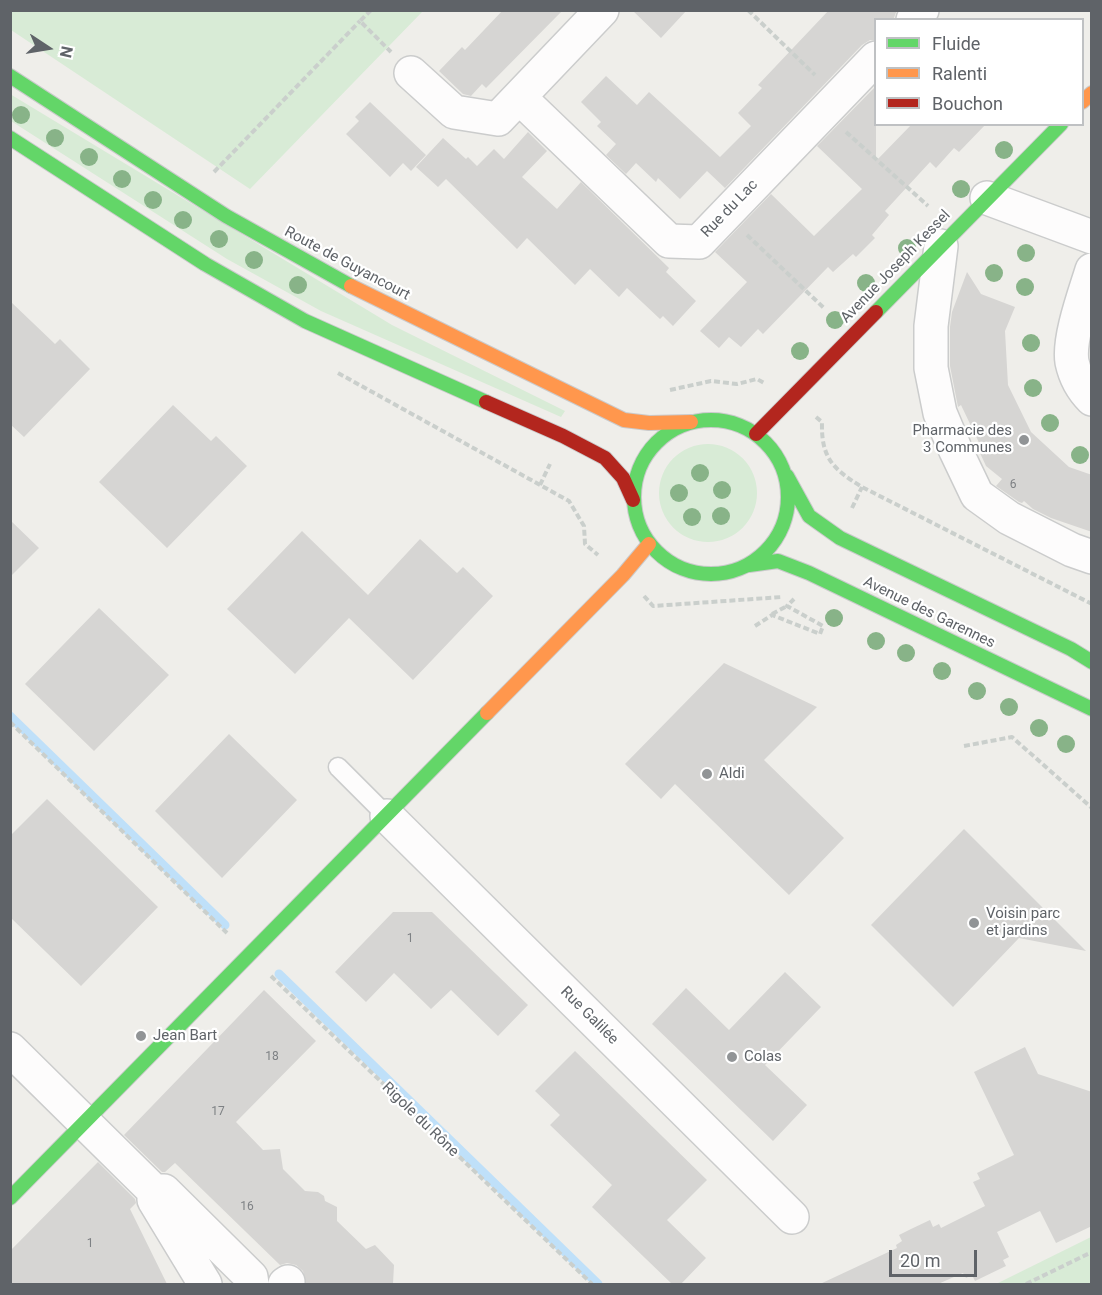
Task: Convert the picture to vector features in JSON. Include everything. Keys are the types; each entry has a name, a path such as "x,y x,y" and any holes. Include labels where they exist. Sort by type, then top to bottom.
{"main road":[{"name":"Route de Guyancourt","path":"10,76 226,216 370,297 624,420 649,423 691,422"},
{"name":"Avenue Joseph Kessel","path":"756,434 1059,126"},
{"path":"10,138 205,264 305,321 563,436 605,458 623,478 633,500 638,524 649,544 665,560 684,570 706,575 729,573 749,565 770,547 784,524 789,498 784,471 773,450 756,434 736,423 714,419 691,422 667,432 648,450 637,474 633,500"},
{"name":"Avenue des Garennes","path":"784,471 809,516 840,538 1092,660"},
{"path":"10,1198 623,575 649,544"},
{"name":"Avenue des Garennes","path":"749,565 778,561 809,573 1092,709"}],"street":[{"path":"411,73 454,112 498,119 602,10"},
{"name":"Rue du Lac","path":"520,98 669,241 699,242 874,60"},
{"path":"987,198 1092,237"},
{"path":"941,246 931,326 931,368 940,413 977,495 1009,518 1072,550 1092,557"},
{"path":"1092,270 1074,335 1072,361 1081,387 1092,399"},
{"name":"Rue Galilée","path":"387,816 792,1217"},
{"path":"10,1049 154,1191 154,1200 205,1284"},
{"path":"154,1191 164,1191 251,1277 252,1284"}],"lane":[{"path":"338,767 387,816"}],"path":[{"path":"222,180 212,174 371,10"},
{"path":"748,10 827,87 835,123 928,206"},
{"path":"360,21 411,73"},
{"path":"724,214 825,309"},
{"path":"862,487 1092,604"},
{"path":"755,626 787,606 798,596"},
{"path":"772,615 820,634 823,626 787,606"},
{"name":"Rigole du Rône","path":"10,722 592,1284"},
{"path":"964,746 1012,737 1092,808"},
{"path":"1026,1284 1092,1252"}],"green space":[{"path":"10,11 423,11 250,189 11,30"},
{"path":"10,94 392,325 565,411 561,417 321,311 227,259 11,121"},
{"path":"708,444 727,448 743,458 753,474 757,493 753,512 743,528 727,538 708,542 689,538 673,528 663,512 659,493 663,474 673,458 689,448"},
{"path":"1091,1237 1091,1284 996,1284"}],"building":[{"path":"503,10 563,10 486,88 482,84 471,96 463,94 439,71 462,47 465,50"},
{"path":"632,10 687,10 661,38"},
{"path":"829,10 897,10 894,18 874,18 874,40 862,45 725,188 707,171 680,199 658,178 656,182 636,163 626,174 606,155 616,144 597,126 601,122 581,102 606,76 637,105 649,92 720,157 751,126 738,113 762,88 758,85"},
{"path":"874,88 876,161 910,126 984,126 959,152 954,148 936,168 930,162 885,211 889,215 872,235 875,238 856,257 853,254 833,272 828,267 763,334 758,329 741,347 729,337 719,348 700,331 747,282 715,252 771,194 814,236 862,189 817,146"},
{"path":"370,102 426,155 411,171 403,163 390,177 346,134 359,121 355,117"},
{"path":"528,132 547,151 522,177 557,209 581,182 669,268 666,272 696,301 673,326 663,316 660,319 627,288 619,297 590,269 575,285 527,238 517,249 446,179 438,187 416,167 443,138 477,166 494,149 504,159"},
{"path":"967,272 981,294 1015,307 1005,331 1008,385 1031,432 1069,467 1092,475 1092,532 1051,518 1033,509 1024,501 1019,502 996,486 1002,479 986,466 980,453 983,451 961,405 958,407 950,366 952,312"},
{"path":"10,301 55,344 60,339 90,369 24,437 10,424"},
{"path":"173,405 211,441 216,436 247,466 167,548 99,482"},
{"path":"10,520 39,548 10,577"},
{"path":"302,531 368,595 420,539 457,573 463,567 493,596 413,680 349,618 295,674 227,609"},
{"path":"99,608 169,675 94,751 25,684"},
{"name":"Aldi","path":"724,663 817,707 764,760 844,838 789,895 675,784 661,799 625,764"},
{"path":"229,734 297,800 222,878 155,811"},
{"path":"47,799 158,907 81,986 10,917 10,836"},
{"path":"964,829 1086,951 1019,938 953,1007 871,925"},
{"path":"393,912 432,912 528,1005 498,1036 451,990 431,1009 394,973 366,1002 335,972"},
{"path":"785,972 821,1007 765,1065 807,1105 773,1141 652,1024 686,988 729,1030"},
{"path":"264,990 316,1041 236,1122 263,1150 280,1149 283,1169 305,1191 318,1192 324,1196 325,1201 337,1207 337,1221 366,1249 375,1245 394,1265 393,1284 306,1284 303,1271 296,1265 287,1263 280,1265 175,1163 162,1172 124,1135"},
{"path":"1025,1047 1038,1074 1092,1092 1092,1226 1056,1243 1040,1211 997,1232 1009,1257 1003,1260 1006,1266 975,1281 972,1275 966,1278 963,1273 938,1284 820,1284 897,1248 896,1245 902,1241 899,1235 930,1220 933,1227 939,1224 941,1228 985,1206 973,1182 980,1179 977,1173 1014,1155 974,1072"},
{"path":"575,1051 707,1180 667,1220 706,1258 681,1284 672,1284 592,1207 612,1185 550,1125 560,1115 535,1091"},
{"path":"98,1162 135,1199 136,1203 130,1209 167,1284 10,1284 10,1251"}],"waterway":[{"path":"10,716 225,925"},
{"path":"279,974 598,1284"}],"traffic: fast":[{"path":"10,76 226,216 351,286"},
{"path":"876,312 1059,126"},
{"path":"10,138 205,264 305,321 486,402"},
{"path":"711,420 726,421 741,426 766,442 782,467 787,482 788,497 787,512 782,527 766,552 741,568 726,573 711,574 696,573 681,568 656,552 640,527 635,512 634,497 635,482 640,467 656,442 681,426 696,421 711,420"},
{"path":"787,476 809,516 840,538 1071,649 1092,662"},
{"path":"749,565 778,561 809,573 1092,709"},
{"path":"10,1198 487,713"}],"traffic: slow":[{"path":"1084,100 1092,93"},
{"path":"351,286 624,420 649,423 691,422"},
{"path":"487,713 623,575 649,544"}],"traffic: jam":[{"path":"756,434 876,312"},
{"path":"486,402 563,436 605,458 623,478 633,500"}],"place":[{"name":"Pharmacie des 3 Communes","path":"1024,440"},
{"name":"Aldi","path":"707,774"},
{"name":"Voisin parc et jardins","path":"974,923"},
{"name":"Jean Bart","path":"141,1036"},
{"name":"Colas","path":"732,1057"}]}
